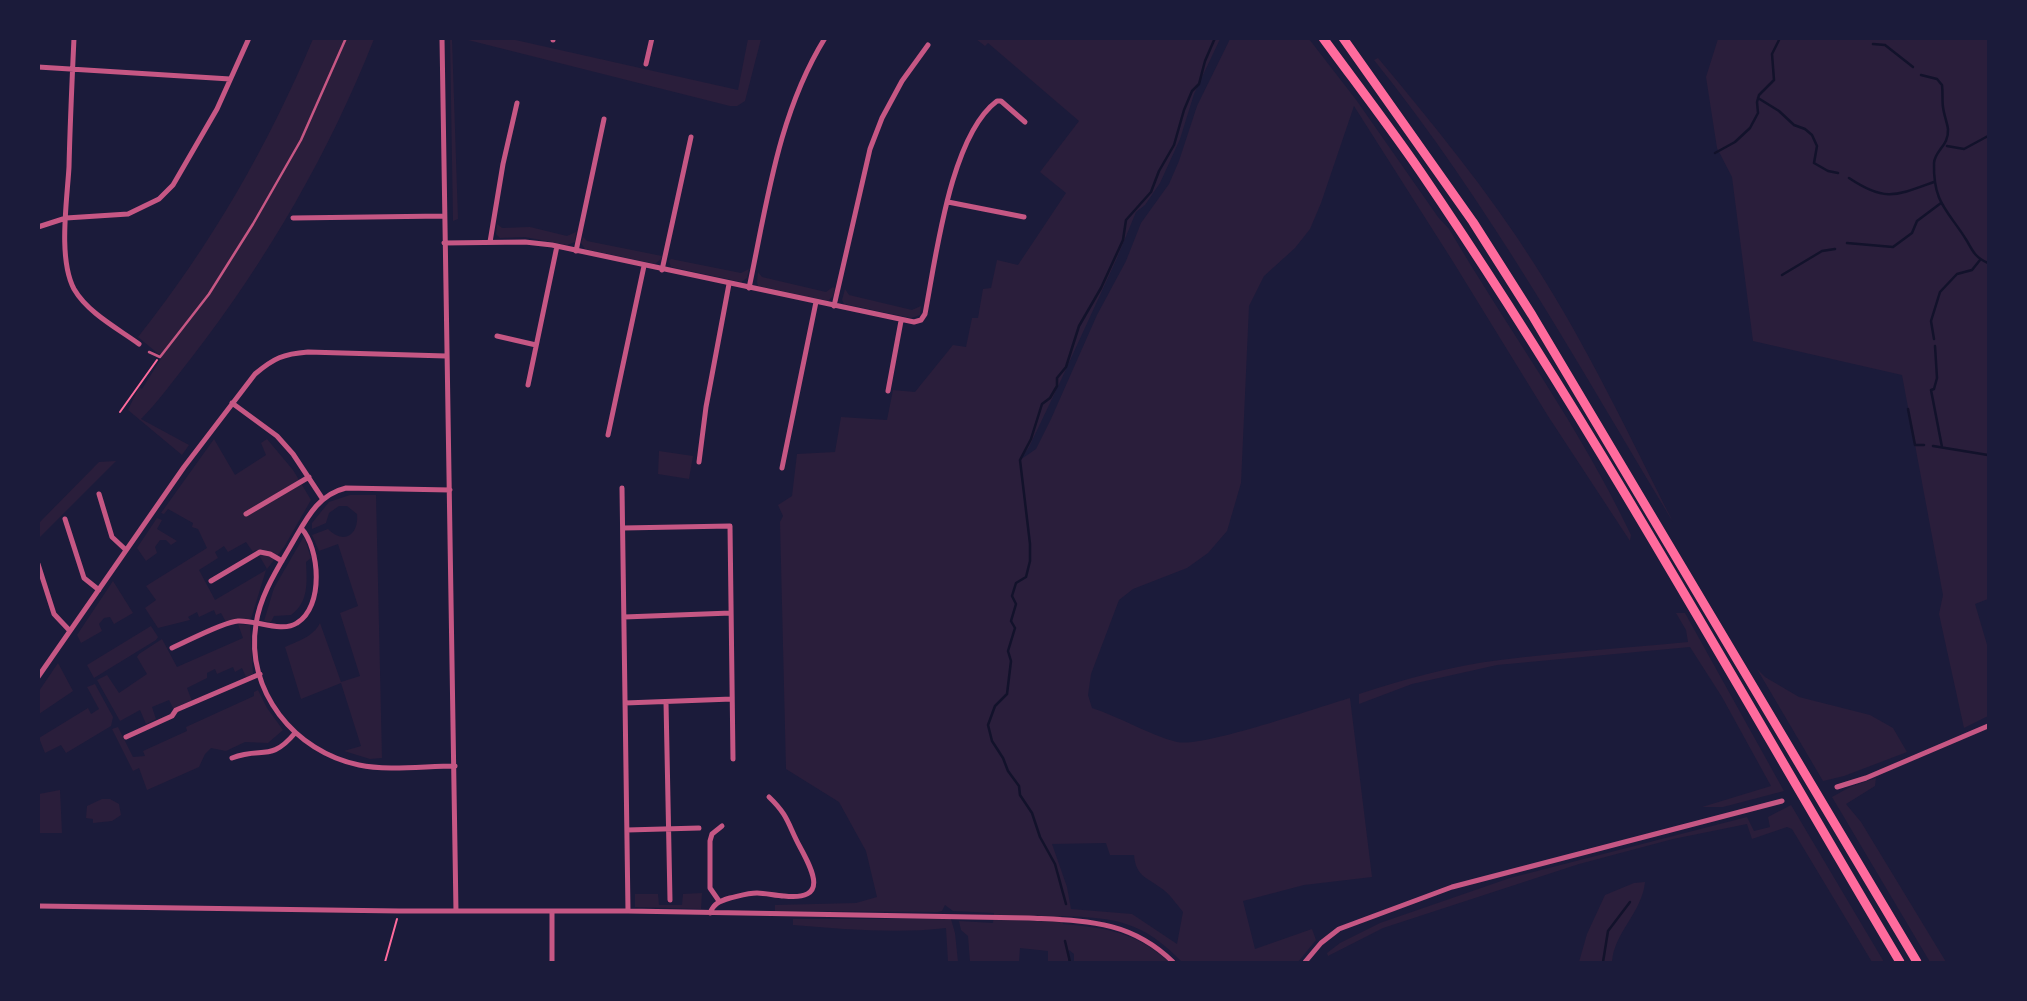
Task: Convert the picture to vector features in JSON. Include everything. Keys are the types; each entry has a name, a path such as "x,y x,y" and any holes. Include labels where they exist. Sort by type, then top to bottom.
{"highway":[{"path":"1323,38 1419,170 1536,350 1900,962"},
{"path":"1343,38 1473,222 1532,315 1917,962"}],"street":[{"path":"74,38 66,259 74,288 90,309 139,344"},
{"path":"38,227 66,218 128,214 159,199 173,185 217,109 249,38"},
{"path":"442,38 456,911"},
{"path":"646,64 652,38"},
{"path":"749,288 780,141 790,108 825,38"},
{"path":"834,306 870,149 882,118 902,81 928,45"},
{"path":"38,67 230,79"},
{"path":"444,243 525,242 557,246 914,322 921,320 925,314 948,202 960,157 974,129 992,105 1001,101 1025,122"},
{"path":"490,242 503,164 517,103"},
{"path":"576,251 604,119"},
{"path":"662,270 691,137"},
{"path":"948,202 1024,217"},
{"path":"293,218 444,216"},
{"path":"528,385 557,246"},
{"path":"608,435 644,266"},
{"path":"699,461 706,407 729,284"},
{"path":"782,468 816,303"},
{"path":"888,391 901,321"},
{"path":"497,336 536,345"},
{"path":"40,673 186,464 255,374 268,363 285,354 308,352 446,356"},
{"path":"232,403 277,436 322,498"},
{"path":"700,451 709,454"},
{"path":"246,514 309,477"},
{"path":"450,490 346,488 322,498 301,528 262,599 256,624 255,656 272,704 295,733 316,748 360,765 455,766"},
{"path":"622,488 628,911"},
{"path":"99,494 112,537 126,550"},
{"path":"65,519 84,578 99,590"},
{"path":"623,528 730,526 733,759"},
{"path":"172,648 233,622 295,625 309,610 314,598 316,574 307,534 301,528"},
{"path":"211,581 260,552 282,561"},
{"path":"38,564 54,614 70,631"},
{"path":"624,617 731,613"},
{"path":"126,737 172,716 176,710 260,674"},
{"path":"625,703 732,699"},
{"path":"666,702 670,900"},
{"path":"1837,787 1866,778 1989,726"},
{"path":"232,758 248,752 275,752 295,733"},
{"path":"710,914 719,901 758,893 800,896 812,890 815,877 811,866 781,809 769,797"},
{"path":"1306,962 1321,943 1339,929 1452,887 1782,801"},
{"path":"774,815 781,809"},
{"path":"719,901 710,888 710,841 712,834 722,826"},
{"path":"627,830 699,828"},
{"path":"38,905 954,915 1084,921 1130,931 1155,945 1173,962"},
{"path":"552,912 552,962"}],"lane":[{"path":"149,352 160,357 209,294 253,224 301,140 346,38"}],"path":[{"path":"120,412 160,357"},
{"path":"385,962 399,911"}],"shaded area":[{"path":"313,39 374,39 337,123 271,244 220,320 141,419 189,445 182,455 128,410 139,387 142,389 162,357 138,337 190,267 236,194 277,118"},
{"path":"450,39 458,219 453,221"},
{"path":"464,39 511,39 738,90 748,39 761,39 745,101 737,106 730,106"},
{"path":"976,39 1220,39 1194,94 1180,139 1160,183 1145,205 1136,212 1061,380 1020,460 1036,449 1097,315 1126,261 1141,223 1169,184 1197,106 1230,39 1309,39 1449,229 1567,418 1631,535 1630,541 1548,416 1354,106 1310,229 1295,248 1264,276 1249,306 1241,483 1227,531 1208,553 1187,568 1133,589 1119,600 1091,674 1088,695 1092,708 1177,742 1235,733 1350,698 1372,877 1304,885 1243,901 1255,949 1312,929 1316,940 1298,962 1182,962 1154,938 1128,924 1098,918 1061,916 1063,924 1093,927 1133,938 1169,962 1074,962 1074,954 1069,950 1068,962 1048,962 1048,951 1020,948 1019,962 970,962 968,936 961,930 959,921 993,923 994,913 953,911 945,905 942,911 938,912 775,911 775,905 856,903 877,897 866,851 839,802 786,769 780,522 783,516 778,505 792,496 797,454 835,452 841,417 887,420 893,390 915,392 953,345 966,347 972,318 978,318 983,289 991,288 997,260 1018,265 1066,193 1040,172 1079,121 988,43 985,46","holes":["1106,843 1110,855 1134,855 1140,873 1165,891 1183,912 1177,944 1132,914 1071,909 1067,887 1052,844"]},
{"path":"1718,39 1988,39 1988,599 1975,604 1988,648 1988,716 1964,728 1939,614 1943,595 1902,375 1753,341 1732,177 1717,148 1706,77"},
{"path":"1378,58 1480,185 1535,265 1590,359 1673,522 1531,286 1456,170 1374,60"},
{"path":"497,224 502,228 530,227 567,236 576,232 575,242 567,245 525,237 500,238 496,234"},
{"path":"583,237 587,241 662,256 655,264 585,249 581,243"},
{"path":"671,259 741,273 749,269 747,278 741,282 671,267"},
{"path":"758,272 762,277 826,292 833,287 835,289 828,301 758,286"},
{"path":"845,289 849,295 912,310 921,306 920,315 911,318 844,304 842,300"},
{"path":"214,439 235,475 266,455 261,443 267,439 293,470 311,500 284,547 267,569 256,550 253,552 246,542 228,552 224,546 215,552 218,558 199,570 215,600 266,570 251,619 226,622 221,613 216,615 214,610 199,617 197,612 188,617 190,620 158,628 145,608 156,600 146,586 207,548 198,529 192,527 193,523 168,509 164,514 161,513"},
{"path":"659,451 693,456 689,479 658,474"},
{"path":"116,461 39,538 39,523 99,462"},
{"path":"350,495 376,495 382,758 370,759 344,751 361,746 341,683 301,699 285,647 309,635 320,623 341,682 360,676 340,613 358,606 338,544 319,551 312,535 328,529 345,537 353,532 357,514 347,506 339,506 329,513 326,523 312,529 312,523 329,502"},
{"path":"157,518 162,520 157,529 177,541 171,545 166,540 160,540 155,547 157,553 146,561 137,548"},
{"path":"304,536 311,558 306,562 304,598 291,615 274,616 271,622 264,621 274,588"},
{"path":"113,581 133,613 114,624 110,617 104,618 99,624 102,631 81,643 77,635"},
{"path":"1676,613 1685,613 1784,791 1723,807 1702,807 1771,786 1722,697 1690,647 1497,665 1412,684 1359,704 1359,694 1464,666 1500,660 1688,642 1686,630"},
{"path":"238,624 250,625 253,674 246,677 242,668 235,672 233,667 217,674 215,669 207,673 207,678 187,688 192,701 174,710 169,700 152,707 156,719 146,724 140,710 120,721 97,680 107,675 119,693 147,674 137,657 162,639 177,667 243,638"},
{"path":"151,626 158,637 156,640 94,678 87,665"},
{"path":"58,663 73,691 39,714 39,691"},
{"path":"1757,669 1765,677 1799,697 1870,715 1893,728 1907,752 1844,776 1823,781"},
{"path":"95,684 113,717 111,726 66,753 61,745 45,753 39,738 88,708 91,714 99,709 87,687"},
{"path":"258,690 283,730 268,743 245,742 226,751 211,748 199,767 147,790 139,768 133,771 112,729 118,727 133,757 145,756 143,751 187,731 186,727 254,696 254,692"},
{"path":"1876,778 1875,786 1846,804 1861,822 1946,962 1930,962 1832,797"},
{"path":"60,790 62,833 39,833 39,794"},
{"path":"102,799 110,799 119,804 121,815 112,821 93,823 93,819 86,818 87,806"},
{"path":"1791,805 1884,962 1872,962 1792,829 1787,827 1752,839 1747,824 1673,839 1579,864 1383,928 1328,956 1327,953 1340,943 1380,923 1510,878 1747,817 1754,831 1770,827 1768,817"},
{"path":"1645,882 1639,903 1618,941 1612,962 1579,962 1587,934 1605,895 1634,883"},
{"path":"702,893 701,909 635,907 635,894 658,894 659,905 682,905 683,894"},
{"path":"793,919 951,919 958,962 948,962 946,928 908,931 850,929 793,925"}],"waterway":[{"path":"1066,904 1055,864 1040,837 1032,813 1020,795 1019,786 992,741 988,725 995,706 1007,694 1011,661 1008,651 1015,628 1011,621 1016,604 1012,596 1016,583 1026,577 1030,561 1020,460 1031,439 1042,404 1050,398 1057,386 1057,378 1066,367 1079,326 1101,288 1123,240 1126,220 1151,192 1174,145 1184,110 1192,91 1199,84 1215,38"},
{"path":"1715,153 1735,142 1750,128 1758,113 1759,95 1774,80 1772,54 1780,38"},
{"path":"1873,44 1885,45 1913,67"},
{"path":"1921,75 1937,79 1942,85 1948,135 1934,163 1939,198 1973,251 1988,263"},
{"path":"1758,98 1812,135 1817,146 1814,163 1838,173"},
{"path":"1947,146 1964,149 1988,136"},
{"path":"1849,178 1881,194 1909,191 1934,182"},
{"path":"1847,243 1893,247 1912,233 1917,221 1941,203"},
{"path":"1782,275 1822,251 1835,249"},
{"path":"1934,339 1931,321 1940,292 1957,274 1972,270 1980,260"},
{"path":"1935,346 1937,378 1934,389 1931,390 1942,447"},
{"path":"1908,409 1915,445 1924,445"},
{"path":"1933,446 1988,455"},
{"path":"1603,962 1608,931 1630,902"},
{"path":"1065,941 1070,962"}]}
